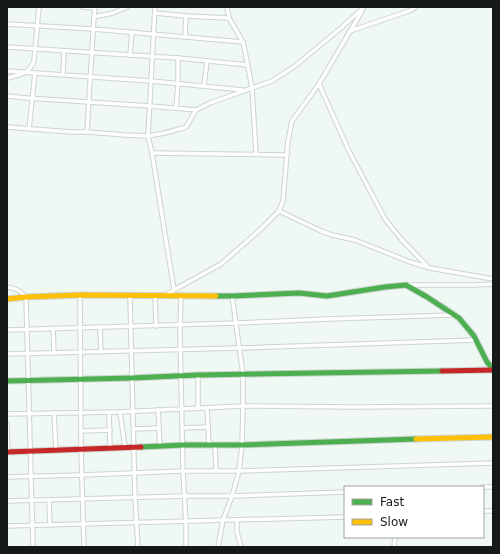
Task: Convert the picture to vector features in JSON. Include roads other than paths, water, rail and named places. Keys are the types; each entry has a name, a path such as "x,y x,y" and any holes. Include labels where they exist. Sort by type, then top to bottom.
{"street":[{"path":"7,78 27,72 31,68 34,61 39,7"},
{"path":"82,7 95,8 87,132"},
{"path":"94,17 107,15 127,7"},
{"path":"155,7 148,136 174,290"},
{"path":"227,7 229,18 242,42 248,65 252,88 256,154"},
{"path":"350,31 409,11 416,7"},
{"path":"165,296 221,264 261,229 279,210 283,202 288,141 292,121 319,84 364,8"},
{"path":"7,96 196,110 210,103 272,81 295,66 364,8"},
{"path":"154,13 229,18"},
{"path":"185,37 186,16"},
{"path":"7,24 93,29 242,42"},
{"path":"130,55 132,32"},
{"path":"7,47 152,56 248,65"},
{"path":"63,74 64,51"},
{"path":"176,108 178,58"},
{"path":"204,86 207,61"},
{"path":"7,71 90,76 245,90"},
{"path":"29,129 35,73"},
{"path":"319,84 349,151 385,219 402,240 430,268"},
{"path":"7,127 148,136 165,134 186,127 196,110"},
{"path":"152,153 287,155"},
{"path":"279,210 321,231 355,240 410,262 430,268 493,279"},
{"path":"7,299 80,295 232,296 299,293 333,296 406,285 493,284"},
{"path":"406,285 455,315 464,323 476,340 487,362 493,369"},
{"path":"7,287 21,291 26,297 33,547"},
{"path":"80,295 81,450 84,547"},
{"path":"181,295 180,349 186,547"},
{"path":"130,296 135,498 138,547"},
{"path":"155,296 156,326"},
{"path":"218,547 223,520 239,471 242,445 243,374 232,296"},
{"path":"7,330 455,315"},
{"path":"100,327 101,352"},
{"path":"53,328 54,353"},
{"path":"7,354 476,340"},
{"path":"7,382 198,375 493,369"},
{"path":"198,375 198,408"},
{"path":"7,414 120,412 243,406 493,406"},
{"path":"207,408 209,445"},
{"path":"158,410 160,446"},
{"path":"110,412 110,448"},
{"path":"120,412 125,447"},
{"path":"54,413 56,450"},
{"path":"7,424 7,452 183,445 242,445 493,437"},
{"path":"182,428 208,427"},
{"path":"134,429 159,428"},
{"path":"81,431 110,430"},
{"path":"216,445 216,471"},
{"path":"7,477 493,463"},
{"path":"7,502 344,492"},
{"path":"49,500 50,525"},
{"path":"7,526 186,520 344,517"},
{"path":"237,520 237,532 240,547"}]}
